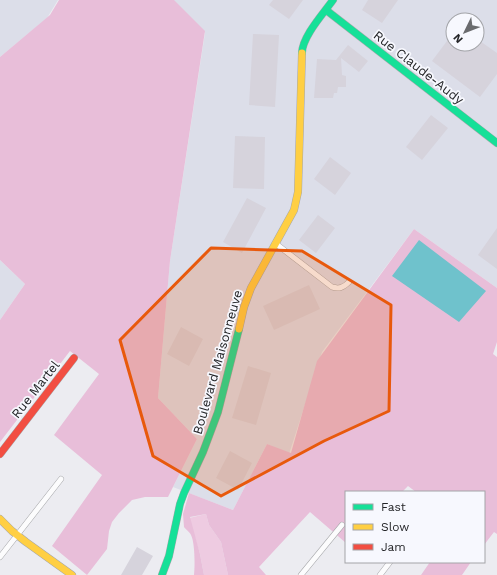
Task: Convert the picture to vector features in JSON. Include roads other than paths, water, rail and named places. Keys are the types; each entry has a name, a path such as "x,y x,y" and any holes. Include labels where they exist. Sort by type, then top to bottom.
{"street":[{"name":"Boulevard Maisonneuve","path":"162,575 169,556 178,512 184,493 218,412 244,307 251,288 294,210 298,192 302,50 307,36 333,0"},
{"name":"Rue Claude-Audy","path":"326,10 497,143"},
{"path":"275,243 332,287 341,288 349,282"},
{"name":"Rue Martel","path":"0,454 74,358"},
{"path":"0,557 61,479"},
{"path":"0,519 17,535 67,574"},
{"path":"301,575 342,525"},
{"path":"380,575 389,563"}],"water":[{"path":"419,240 486,291 459,322 392,276"}]}
